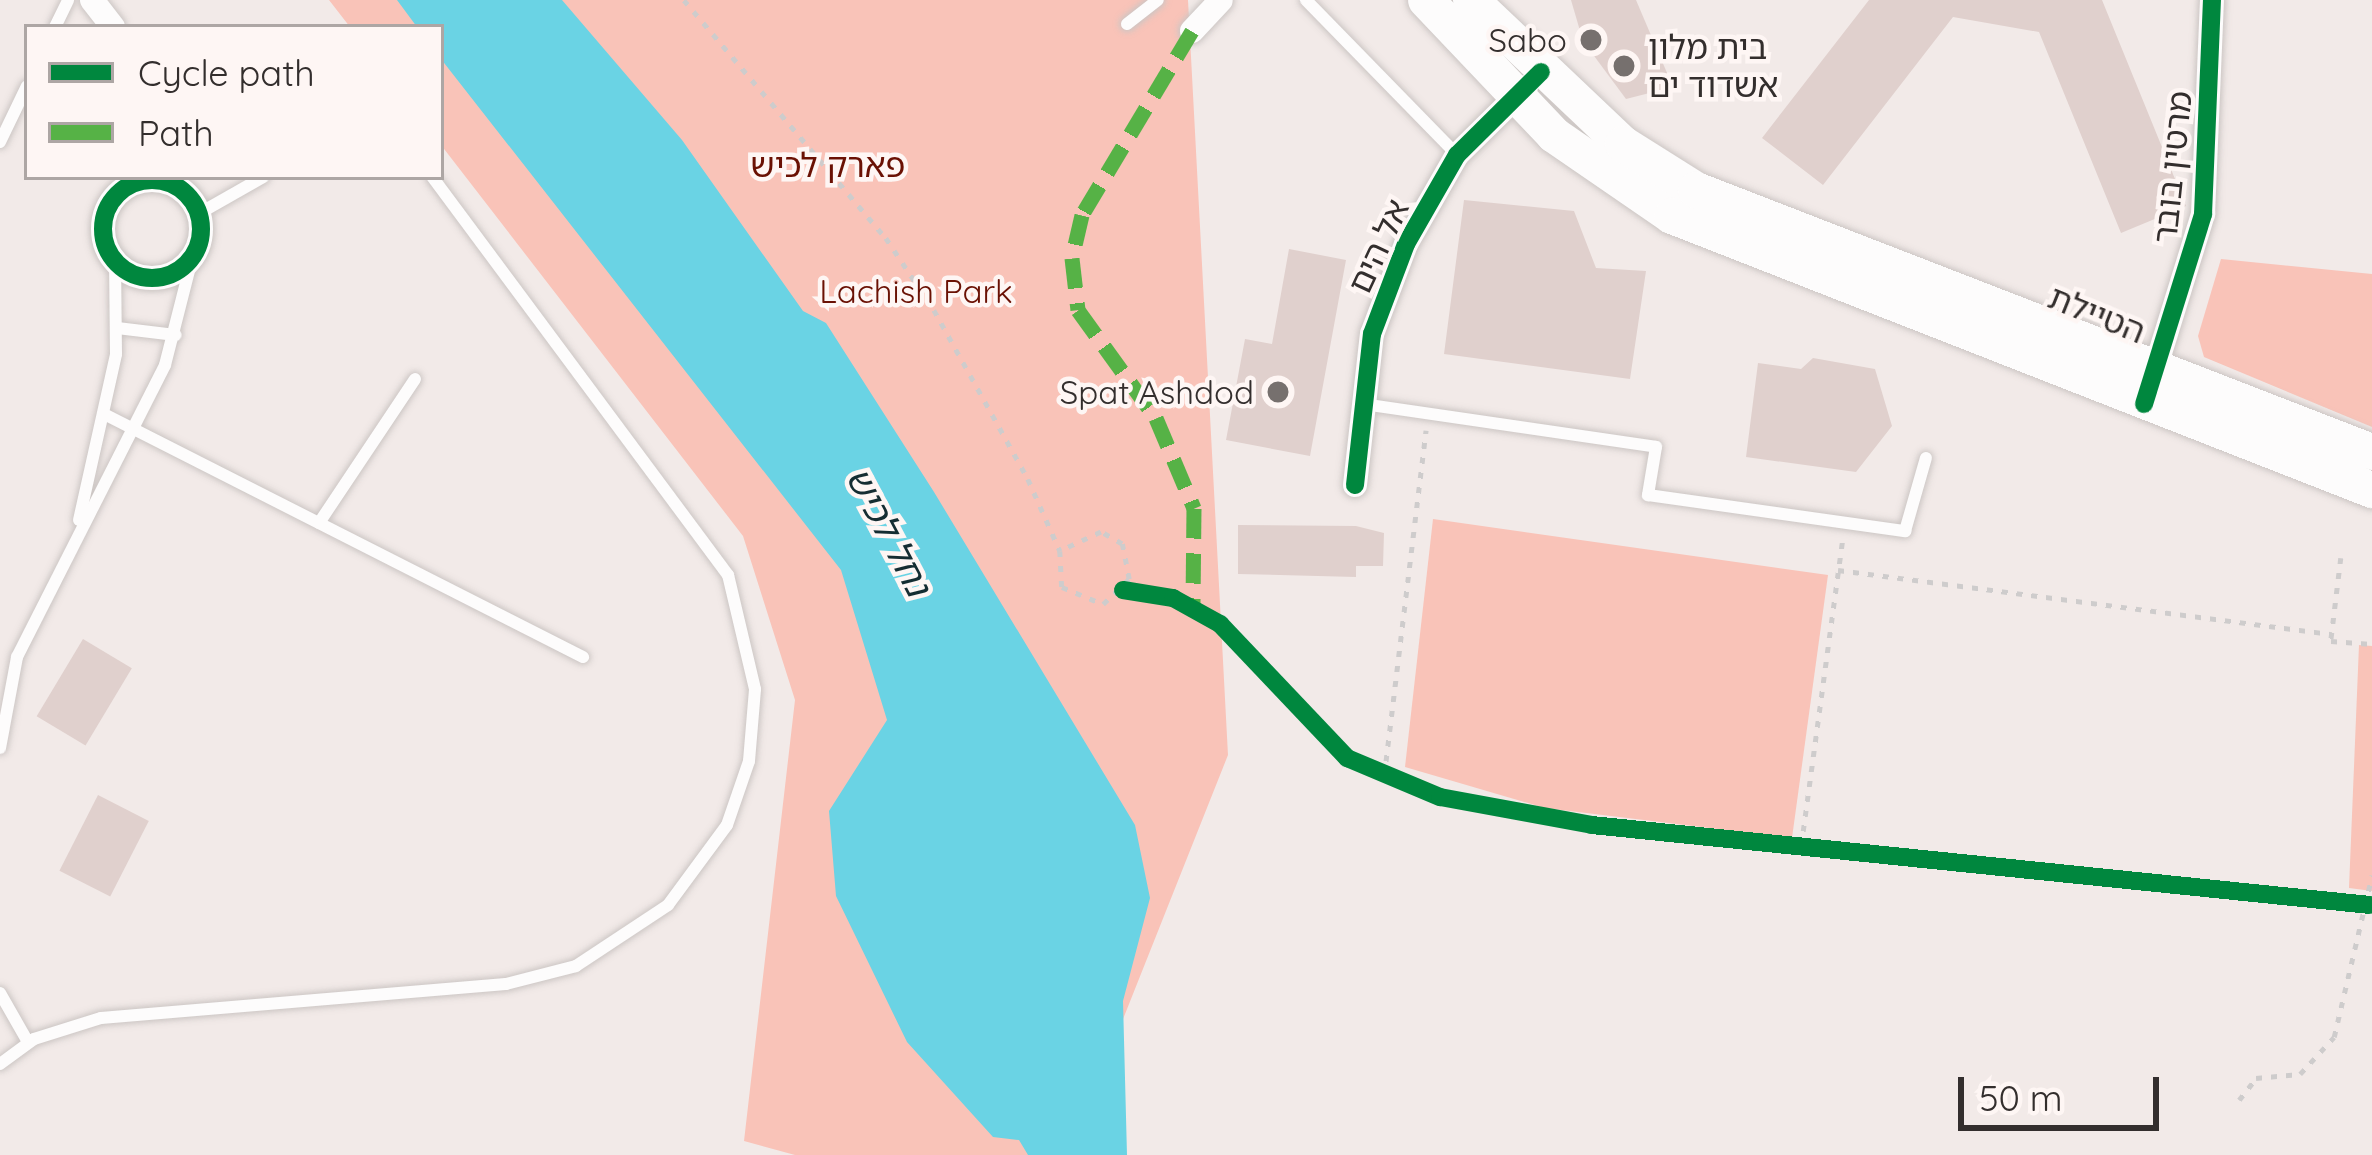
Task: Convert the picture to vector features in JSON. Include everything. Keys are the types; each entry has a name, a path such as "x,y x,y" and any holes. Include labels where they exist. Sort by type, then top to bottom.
{"main road":[{"name":"הטיילת","path":"1426,0 1514,99 1672,216 2150,387 2372,452"},
{"name":"הטיילת","path":"1471,0 1541,72 1696,190 2150,387 2372,490"}],"street":[{"path":"89,0 110,24"},
{"path":"1192,31 1221,0"},
{"name":"מרטין בובר","path":"2150,387 2203,214 2212,0"},
{"name":"אל הים","path":"1355,484 1361,404 1388,287 1457,154 1541,72"},
{"path":"109,204 142,180 181,184 198,214 194,255 156,278 115,262 103,234 109,204 114,180"}],"lane":[{"path":"1127,24 1158,0"},
{"path":"1306,0 1457,154"},
{"path":"0,142 24,92"},
{"path":"198,214 257,180"},
{"path":"0,1064 28,1042 101,1018 555,973 668,905 732,814 755,688 721,560 434,180"},
{"path":"0,748 17,657 74,538 135,430 176,335 194,255"},
{"path":"74,538 106,415 117,328 115,262"},
{"path":"117,328 176,335"},
{"path":"319,523 415,379"},
{"path":"1361,404 1655,447 1648,495 1905,531 1926,458"},
{"path":"106,415 584,658"},
{"path":"0,993 28,1042"}],"path":[{"path":"685,0 886,238 1060,551 1058,576 1080,602 1114,598 1129,579 1122,544 1101,532 1060,551"},
{"path":"1384,776 1428,413"},
{"path":"1801,846 1845,522"},
{"path":"2332,634 2341,558"},
{"path":"1838,570 2332,634 2372,644"},
{"path":"2239,1100 2256,1078 2300,1074 2334,1037 2371,905 2372,875"}],"green space":[{"name":"Lachish Park","path":"329,0 1188,0 1228,755 1069,1155 795,1155 744,1141 795,700 743,536 444,149 444,24 348,24"},
{"path":"2221,259 2372,274 2372,427 2204,357 2198,336"},
{"path":"1433,519 1828,575 1792,838 1545,808 1405,767"},
{"path":"2359,645 2372,646 2372,891 2349,888"}],"water":[{"name":"נחל לכיש","path":"397,0 562,0 682,140 803,311 826,323 934,492 1135,825 1150,898 1123,1001 1127,1155 1028,1155 1019,1140 993,1137 907,1042 836,896 829,811 887,720 841,570 444,63 444,24 415,24"}],"building":[{"path":"1571,0 1636,0 1673,87 1626,99 1583,41"},
{"path":"1869,0 2102,0 2186,206 2121,233 2039,32 1953,17 1823,185 1762,138"},
{"path":"1464,200 1574,211 1596,268 1646,271 1630,379 1444,354"},
{"name":"Spat Ashdod","path":"1289,249 1346,260 1310,456 1226,440 1245,339 1272,344"},
{"path":"1813,358 1875,369 1892,426 1856,472 1746,457 1758,363 1801,369"},
{"path":"1238,525 1356,526 1384,533 1383,566 1356,566 1356,577 1238,574"},
{"path":"83,639 132,668 86,746 37,716"},
{"path":"98,795 149,821 110,897 59,871"}],"marked path":[{"path":"1192,31 1082,215 1072,258 1078,310 1156,418 1194,508 1193,607"}],"cycle path":[{"path":"2144,404 2203,214 2212,0"},
{"path":"1355,485 1372,334 1406,244 1457,155 1541,72"},
{"path":"152,180 179,188 193,202 201,229 193,256 179,270 152,278 125,270 111,256 103,229 111,202 125,188 152,180"},
{"path":"1123,590 1173,598 1220,624 1347,758 1440,797 1592,825 2370,905"}],"place":[{"name":"Sabo","path":"1591,40"},
{"name":"בית מלון אשדוד ים","path":"1624,66"},
{"name":"Spat Ashdod","path":"1278,392"}],"park label":[{"name":"פארק לכיש","path":"828,165"}]}
